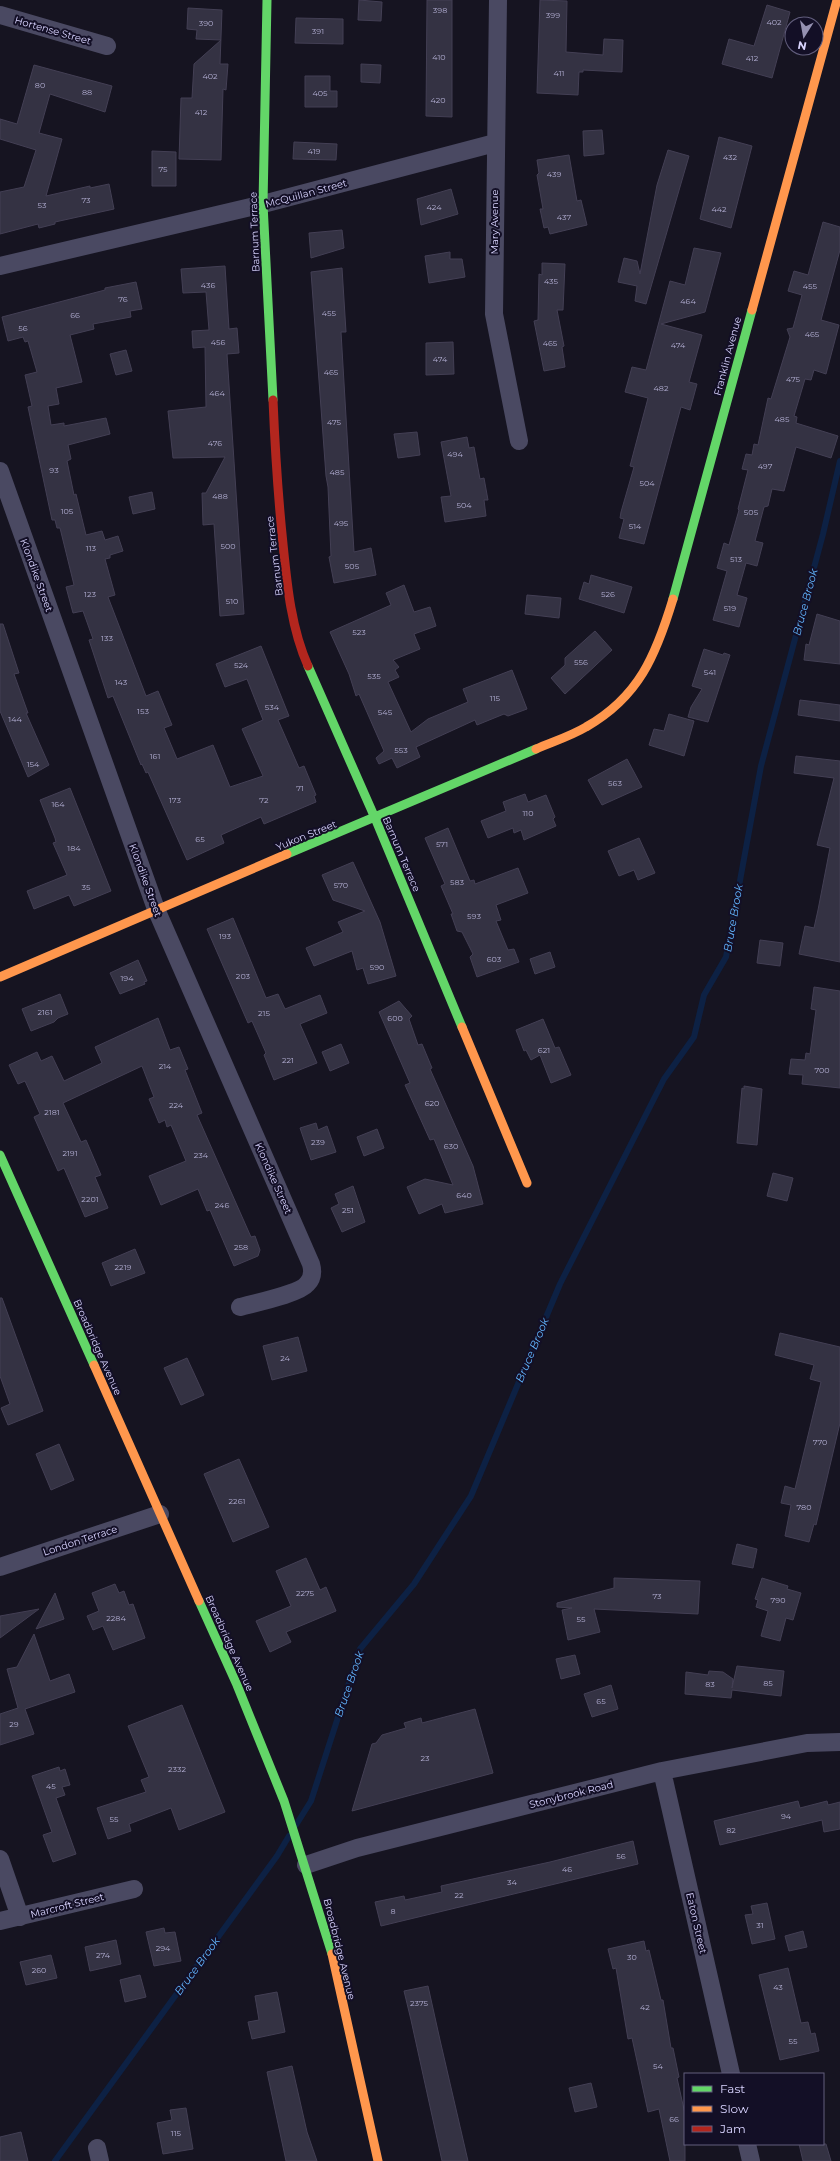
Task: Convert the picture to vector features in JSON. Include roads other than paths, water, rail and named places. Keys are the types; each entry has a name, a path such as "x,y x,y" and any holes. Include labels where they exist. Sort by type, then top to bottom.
{"street":[{"name":"Barnum Terrace","path":"267,0 263,204 277,487 287,589 303,655 374,818 527,1183"},
{"name":"Mary Avenue","path":"498,0 494,314 519,441"},
{"name":"Franklin Avenue","path":"617,706 629,695 648,670 663,630 837,0"},
{"name":"Hortense Street","path":"0,14 107,46"},
{"name":"McQuillan Street","path":"0,266 263,204 495,142"},
{"name":"Klondike Street","path":"0,471 156,908 313,1270 310,1281 301,1289 240,1307"},
{"name":"Yukon Street","path":"0,977 156,908 374,818 585,728 617,706"},
{"name":"Broadbridge Avenue","path":"0,1155 237,1685 284,1801 306,1865 329,1943 378,2161"},
{"name":"London Terrace","path":"0,1567 160,1514"},
{"name":"Stonybrook Road","path":"306,1865 364,1846 662,1771 807,1743 840,1742"},
{"name":"Eaton Street","path":"662,1771 731,2073"},
{"path":"0,1859 20,1917"},
{"name":"Marcroft Street","path":"0,1921 134,1889"},
{"path":"747,2145 751,2161"}],"waterway":[{"name":"Bruce Brook","path":"296,1825 311,1801 360,1649 414,1584 471,1496 560,1284 664,1079 694,1037 704,995 726,957 761,766 823,534 840,461"},
{"name":"Bruce Brook","path":"55,2161 277,1856 289,1836"}]}
